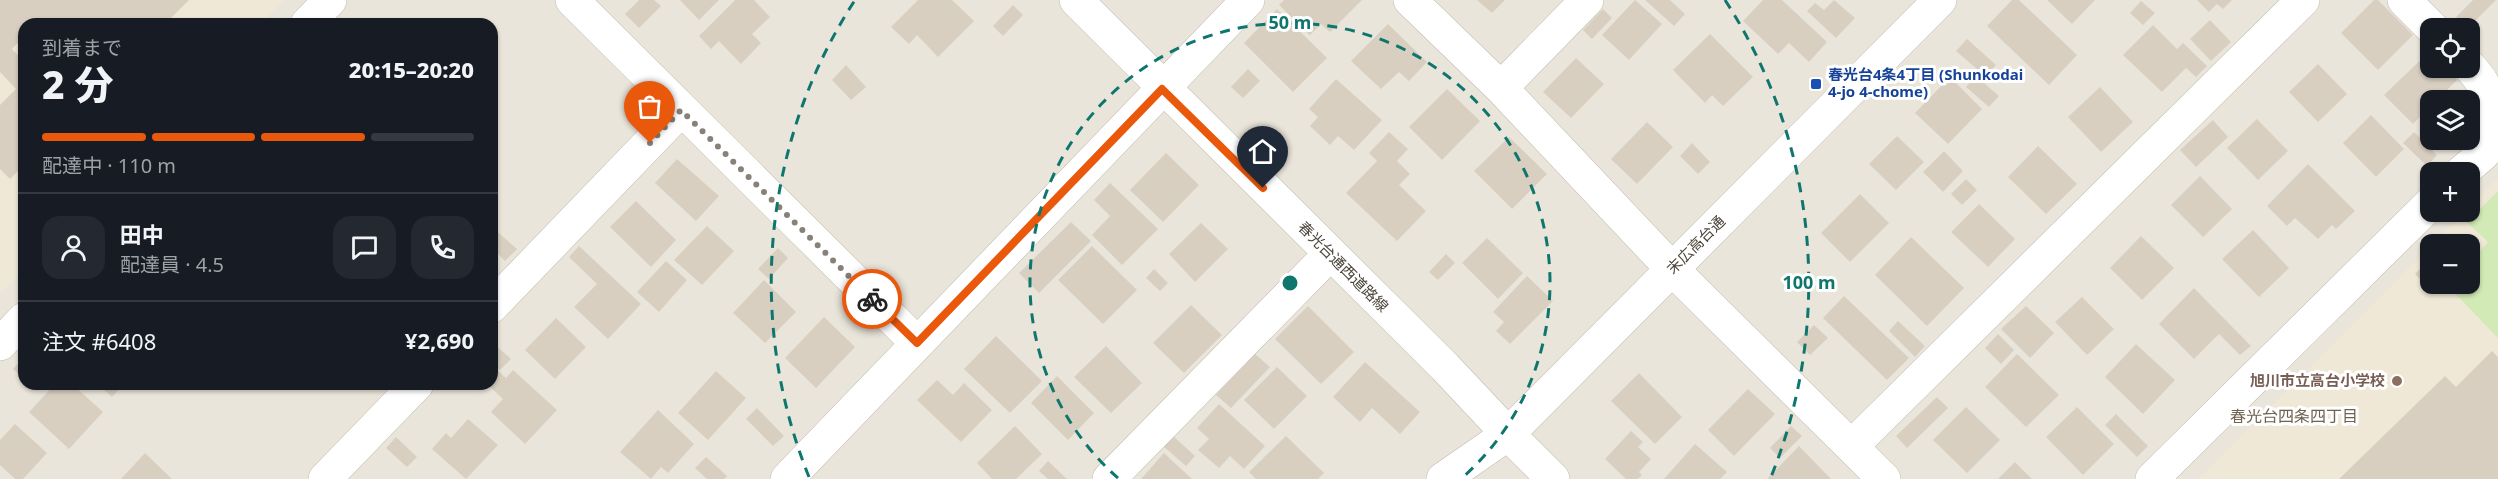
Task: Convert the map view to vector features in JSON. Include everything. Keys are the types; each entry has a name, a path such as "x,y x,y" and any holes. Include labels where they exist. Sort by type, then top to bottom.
{"street":[{"path":"313,18 330,0"},
{"path":"573,0 917,343"},
{"name":"春光台通西道路線","path":"1076,0 1162,89 1445,368 1553,479"},
{"path":"787,479 1248,0"},
{"path":"1410,0 1501,88 1672,269 1884,479"},
{"path":"1501,88 1587,0"},
{"name":"末広高台通","path":"1443,479 1508,434 1940,0"},
{"path":"1852,447 2303,0"},
{"path":"2404,0 2422,18"},
{"path":"2472,162 2491,144 2496,110 2487,85 2480,78"},
{"path":"498,300 681,110"},
{"path":"2152,479 2420,214"},
{"path":"1109,479 1330,254"},
{"path":"0,344 18,325"},
{"path":"325,479 411,390"}],"shaded area":[{"path":"0,0 2498,0 2498,479 0,479"},
{"path":"0,0 284,0 267,18 18,18 18,276 0,294"},
{"name":"旭川市立高台小学校","path":"2498,178 2498,479 2199,479 2420,257 2420,294 2480,294 2480,234 2442,234 2455,222 2480,222 2480,196"}],"green space":[{"path":"2498,191 2498,338 2456,294 2480,294 2480,251 2488,242 2467,222 2480,222 2480,209"}],"building":[{"path":"0,0 189,0 171,18 18,18 18,42 12,49 18,55 18,171 10,179 0,169 0,105 16,89 0,72"},
{"path":"639,0 654,0 661,6 639,28 625,14"},
{"path":"680,0 719,0 699,20"},
{"path":"735,0 754,0 770,17 752,34 761,43 741,64 719,41 711,49 699,36"},
{"path":"918,0 952,0 974,21 938,57 917,35 909,44 891,27"},
{"path":"1284,0 1362,0 1330,32 1321,24 1310,35 1279,5"},
{"path":"1477,0 1505,0 1492,13"},
{"path":"1635,0 1662,24 1629,60 1602,35"},
{"path":"1645,0 1670,0 1685,14 1674,26"},
{"path":"1763,0 1782,0 1827,42 1809,62 1789,43 1778,54 1743,21"},
{"path":"1834,0 1855,18 1836,38 1807,11 1815,3 1824,10"},
{"path":"2012,0 2019,0 2077,55 2049,85 1987,26"},
{"path":"2047,0 2095,0 2072,24"},
{"path":"2197,0 2232,0 2223,9 2217,4 2209,12"},
{"path":"2374,0 2378,0 2413,35 2378,70 2341,33"},
{"path":"2473,0 2496,0 2478,18 2456,17"},
{"path":"2141,1 2155,13 2143,25 2130,13"},
{"path":"1013,5 1023,15 1003,36 993,26"},
{"path":"1277,9 1327,58 1293,92 1244,43"},
{"path":"1603,9 1612,18 1592,39 1583,30"},
{"path":"2210,20 2231,42 2211,61 2190,39"},
{"path":"1388,24 1427,62 1409,81 1399,72 1381,89 1351,61"},
{"path":"2153,25 2177,49 2183,43 2207,66 2196,77 2186,68 2162,92 2123,55"},
{"path":"1710,34 1753,77 1723,106 1712,95 1705,103 1673,70"},
{"path":"1967,39 1996,65 1985,76 1956,51"},
{"path":"1576,58 1604,84 1571,118 1543,92"},
{"path":"2420,61 2420,78 2455,78 2457,80 2447,90 2420,90 2420,117 2413,124 2384,95"},
{"path":"2318,64 2347,94 2318,122 2289,92"},
{"path":"846,65 866,87 851,100 832,80"},
{"path":"1248,69 1260,81 1243,98 1231,87"},
{"path":"1976,76 1999,96 1989,107 1966,87"},
{"path":"1950,77 1982,109 1948,144 1915,113"},
{"path":"1336,79 1382,120 1354,150 1338,136 1330,145 1310,126 1318,117 1309,109"},
{"path":"2100,87 2133,122 2101,152 2068,117"},
{"path":"1447,89 1480,121 1442,160 1409,127"},
{"path":"2371,115 2404,149 2376,177 2343,143"},
{"path":"2257,119 2288,151 2258,180 2227,148"},
{"path":"2213,120 2228,137 2196,167 2180,150"},
{"path":"1647,122 1673,147 1637,184 1611,159"},
{"path":"1389,132 1408,149 1397,161 1410,174 1399,185 1426,211 1397,241 1346,193 1377,161 1369,153"},
{"path":"2414,132 2420,138 2420,150 2432,150 2437,155 2431,162 2423,162 2403,143"},
{"path":"1897,136 1924,162 1896,190 1869,164"},
{"path":"1509,137 1547,174 1512,209 1474,171"},
{"path":"1692,143 1710,162 1698,174 1680,156"},
{"path":"2038,146 2077,184 2046,214 2008,177"},
{"path":"1944,151 1963,171 1943,192 1923,172"},
{"path":"1166,153 1199,185 1163,222 1130,190"},
{"path":"677,159 719,196 696,221 655,183"},
{"path":"2308,164 2355,211 2336,229 2332,225 2318,239 2295,218 2287,226 2267,206"},
{"path":"2200,176 2232,209 2203,237 2171,205"},
{"path":"1966,179 1977,190 1962,205 1951,194"},
{"path":"1110,183 1158,229 1122,265 1092,235 1110,216 1094,200"},
{"path":"1860,194 1889,223 1850,262 1821,233"},
{"path":"636,201 676,240 651,267 610,227"},
{"path":"1979,204 2015,239 1988,267 1951,232"},
{"path":"1071,222 1091,241 1039,293 1019,273"},
{"path":"1201,223 1228,249 1195,282 1169,254"},
{"path":"707,226 734,251 702,285 674,260"},
{"path":"2253,230 2289,268 2259,297 2222,259"},
{"path":"498,232 517,249 505,261 498,254"},
{"path":"2141,236 2174,268 2142,300 2110,268"},
{"path":"1911,237 1964,288 1927,326 1875,275"},
{"path":"1487,238 1523,273 1498,299 1462,263"},
{"path":"579,246 641,304 608,339 574,307 597,284 569,257"},
{"path":"1092,246 1137,290 1103,324 1058,280"},
{"path":"778,248 788,258 769,279 758,269"},
{"path":"1446,254 1455,263 1438,280 1429,272"},
{"path":"666,261 687,280 659,312 637,292"},
{"path":"1154,269 1168,283 1160,291 1146,278"},
{"path":"2420,269 2420,279 2415,274"},
{"path":"1527,276 1553,301 1510,344 1496,331 1504,322 1493,312"},
{"path":"764,280 796,312 765,343 733,313"},
{"path":"2194,288 2251,346 2240,355 2219,334 2194,359 2159,324"},
{"path":"1844,296 1909,358 1887,380 1823,318"},
{"path":"2082,297 2114,329 2087,355 2055,322"},
{"path":"1191,305 1222,335 1184,373 1153,343"},
{"path":"1308,306 1354,352 1321,384 1275,339"},
{"path":"2026,306 2054,333 2030,358 2001,329"},
{"path":"824,317 855,347 816,388 785,358"},
{"path":"556,318 586,347 555,379 525,350"},
{"path":"1898,321 1925,346 1915,357 1889,331"},
{"path":"1814,325 1828,338 1810,355 1797,342"},
{"path":"1998,334 2014,350 2001,364 1985,348"},
{"path":"996,336 1042,381 1010,413 964,369"},
{"path":"2136,344 2175,380 2143,414 2105,377"},
{"path":"1106,346 1142,383 1111,413 1074,377"},
{"path":"498,347 511,359 500,370 498,368"},
{"path":"2492,351 2498,357 2498,479 2339,479 2445,376 2456,387"},
{"path":"1255,354 1270,367 1231,408 1216,395"},
{"path":"2017,354 2059,395 2026,427 1985,387"},
{"path":"1365,362 1420,412 1400,434 1372,408 1360,422 1333,397"},
{"path":"18,364 18,374 13,369"},
{"path":"1277,367 1307,396 1274,429 1244,400"},
{"path":"513,370 557,410 525,444 491,412 503,399 493,390 498,390 498,371 506,378"},
{"path":"716,371 746,398 708,440 678,413"},
{"path":"1639,373 1682,417 1655,444 1611,401"},
{"path":"1057,376 1094,413 1068,440 1031,403"},
{"path":"937,380 953,395 964,383 992,410 961,442 917,400"},
{"path":"1748,389 1775,414 1734,456 1708,430"},
{"path":"49,390 79,390 103,412 69,449 29,412"},
{"path":"104,390 118,390 112,397"},
{"path":"1937,397 1948,408 1907,448 1896,436"},
{"path":"1219,404 1265,446 1244,469 1230,456 1219,468 1198,450 1209,439 1197,428"},
{"path":"1966,407 2000,440 1967,473 1933,440"},
{"path":"2077,407 2114,444 2083,475 2046,437"},
{"path":"757,408 784,436 773,446 746,419"},
{"path":"658,410 694,444 668,473 661,467 651,479 620,452"},
{"path":"2116,414 2148,446 2137,457 2105,425"},
{"path":"468,419 498,445 466,479 432,449 446,433 451,438"},
{"path":"15,424 47,453 23,479 15,479 0,465 0,440"},
{"path":"1015,426 1042,454 1016,479 992,479 977,463"},
{"path":"1791,426 1802,436 1780,458 1770,448"},
{"path":"1631,431 1643,442 1638,447 1651,459 1639,472 1642,475 1638,479 1626,479 1605,459"},
{"path":"1173,436 1195,456 1186,466 1163,446"},
{"path":"1286,436 1324,473 1318,479 1256,479 1249,472"},
{"path":"396,437 417,457 407,467 386,448"},
{"path":"1695,444 1727,472 1720,479 1664,479"},
{"path":"1799,446 1831,479 1767,479"},
{"path":"145,453 172,479 121,479"},
{"path":"1164,453 1192,479 1141,479"},
{"path":"706,457 727,476 724,479 707,479 695,468"},
{"path":"1048,461 1067,479 1048,479 1039,471"},
{"path":"2015,462 2032,479 1998,479"}],"way so far":[{"path":"650,143 681,110 872,299"}],"place":[{"name":"春光台4条4丁目 (Shunkodai 4-jo 4-chome)","path":"1816,84"},
{"name":"旭川市立高台小学校","path":"2397,381"}],"district":[{"name":"春光台四条四丁目","path":"2294,416"}],"route":[{"path":"872,299 917,343 1162,89 1263,188"}]}
